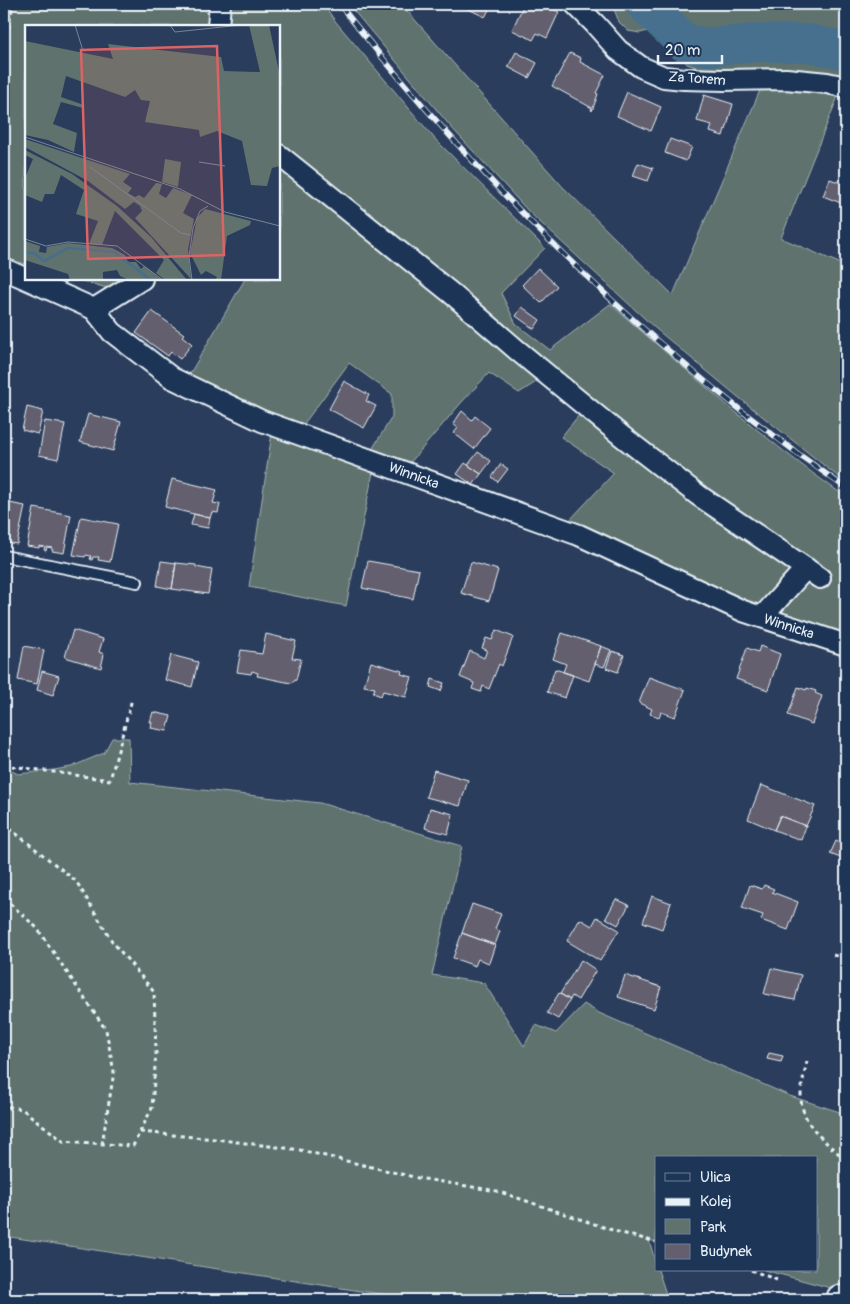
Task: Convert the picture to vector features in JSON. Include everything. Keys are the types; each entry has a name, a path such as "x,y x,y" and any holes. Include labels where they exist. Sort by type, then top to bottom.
{"street":[{"path":"218,25 220,4"},
{"name":"Za Torem","path":"576,4 618,50 641,67 664,77 724,80 786,79 846,86"},
{"path":"280,156 451,293 623,437 698,495 813,573 762,617"},
{"name":"Winnicka","path":"4,269 25,278"},
{"name":"Winnicka","path":"29,280 94,309 112,332 172,378 262,421 578,535 743,611 846,645"},
{"path":"94,309 140,280"}],"lane":[{"path":"4,556 137,582"}],"path":[{"path":"4,52 13,4"},
{"path":"4,764 110,780 132,699"},
{"path":"4,806 9,828 76,881 112,941 154,992 156,1052 152,1108 133,1146 63,1141 22,1109 4,1106"},
{"path":"4,898 38,928 106,1030 114,1072 102,1144"},
{"path":"833,955 846,959"},
{"path":"807,1061 801,1094 802,1111 815,1132 846,1160"},
{"path":"140,1132 300,1150 418,1178 497,1191 618,1232 655,1242"},
{"path":"756,1272 777,1280"}],"green space":[{"path":"4,4 203,4 210,20 210,25 25,25 25,264 4,258"},
{"path":"227,4 323,4 435,139 545,248 501,293 516,324 550,350 610,304 755,428 846,497 846,639 795,622 697,583 568,522 614,473 561,437 588,404 544,377 519,393 489,373 409,464 371,451 392,417 392,394 349,363 303,425 238,400 188,377 244,280 280,280 280,25 227,25"},
{"path":"348,4 401,4 562,186 673,295 761,88 839,94 781,238 846,266 846,483 656,329 529,212 451,127"},
{"path":"612,4 846,4 846,79 699,68 687,64 665,32 652,30 640,33 628,31 619,22"},
{"path":"79,280 128,280 110,289"},
{"path":"272,433 374,467 346,606 249,587"},
{"path":"112,738 129,738 130,782 320,803 462,846 432,975 484,983 524,1046 536,1025 556,1033 584,1004 599,1013 790,1096 846,1114 846,1292 771,1272 818,1272 818,1156 655,1156 655,1242 649,1240 655,1261 655,1272 659,1272 668,1300 419,1300 4,1236 4,767 18,774 54,770 71,767 104,753"}],"building":[{"path":"458,4 492,4 485,17"},
{"path":"524,4 542,4 559,12 547,38 537,33 533,40 512,30"},
{"path":"516,52 537,63 529,78 508,67"},
{"path":"570,53 581,58 580,62 605,75 596,93 598,94 592,111 592,108 552,86"},
{"path":"627,92 661,107 651,131 617,116"},
{"path":"704,95 733,104 723,136 710,132 712,125 697,121"},
{"path":"670,139 692,147 686,161 665,153"},
{"path":"638,163 653,168 648,181 633,176"},
{"path":"830,179 846,185 846,205 823,196"},
{"path":"538,268 557,286 541,303 522,285"},
{"path":"522,307 540,320 534,329 516,316"},
{"path":"152,311 184,334 182,336 192,344 180,359 171,352 168,356 136,333"},
{"path":"344,381 369,395 366,401 376,406 364,428 329,409"},
{"path":"27,407 43,411 38,434 22,430"},
{"path":"462,411 472,420 475,416 490,428 474,449 454,433 458,428 453,424"},
{"path":"88,414 121,422 113,451 80,442"},
{"path":"45,421 65,424 58,459 39,455"},
{"path":"478,452 491,461 481,474 468,465"},
{"path":"465,463 481,474 473,485 457,474"},
{"path":"501,464 508,469 498,482 492,477"},
{"path":"172,479 217,490 213,503 220,504 218,513 212,512 210,518 165,507"},
{"path":"4,502 25,506 17,544 5,542 6,540 4,539"},
{"path":"34,508 71,515 64,553 52,551 52,548 47,547 46,551 44,550 45,547 27,546"},
{"path":"194,514 210,518 208,528 191,525"},
{"path":"81,517 118,524 110,562 98,560 99,557 93,557 92,560 90,559 91,556 73,555"},
{"path":"161,561 176,563 172,589 157,586"},
{"path":"368,561 419,570 413,599 362,588"},
{"path":"471,562 498,570 489,601 461,593"},
{"path":"176,563 196,565 196,567 212,570 208,594 172,589"},
{"path":"73,630 103,639 99,652 104,654 101,668 65,657"},
{"path":"496,630 513,637 502,666 499,664 489,689 483,686 481,692 472,689 474,683 460,677 470,651 484,658 487,650 482,648 486,638 492,640"},
{"path":"562,633 601,646 589,681 563,672 566,664 553,659"},
{"path":"266,634 296,641 292,658 301,659 296,680 291,683 257,676 258,673 252,671 251,674 237,672 241,650 262,654"},
{"path":"24,646 44,650 37,684 18,680"},
{"path":"601,646 611,650 604,667 595,664"},
{"path":"760,646 780,654 768,690 736,679 747,648 758,652"},
{"path":"612,651 624,655 618,672 606,668"},
{"path":"171,655 198,662 192,687 165,680"},
{"path":"371,662 402,671 401,674 412,677 406,697 383,691 381,696 373,693 375,688 364,686"},
{"path":"555,669 573,675 565,698 547,692"},
{"path":"42,671 59,676 53,695 37,690"},
{"path":"649,677 685,690 675,717 661,712 659,717 650,714 652,709 639,703"},
{"path":"432,679 444,683 441,691 430,687"},
{"path":"798,687 816,691 815,693 822,696 812,724 788,715"},
{"path":"153,712 171,716 167,731 151,728 152,722 150,722"},
{"path":"434,770 468,780 460,806 426,797"},
{"path":"761,785 815,806 806,826 780,816 774,830 748,819"},
{"path":"430,808 453,814 448,834 425,828"},
{"path":"780,816 806,826 801,840 774,830"},
{"path":"836,841 846,845 846,860 830,854"},
{"path":"750,885 762,889 764,885 774,889 772,892 798,902 788,930 761,920 763,915 742,908"},
{"path":"652,896 671,903 662,929 643,922"},
{"path":"616,899 629,905 618,925 606,918"},
{"path":"472,904 501,914 495,929 500,931 495,945 462,933"},
{"path":"597,917 619,930 600,961 567,941 580,919 592,926"},
{"path":"462,933 495,945 489,963 478,959 475,966 453,958"},
{"path":"581,960 596,970 578,1000 572,996 570,1000 560,994"},
{"path":"771,968 801,975 795,1000 764,994"},
{"path":"625,975 661,987 654,1009 618,997"},
{"path":"559,993 570,1000 558,1019 547,1013"},
{"path":"769,1053 783,1056 781,1062 767,1059"}],"waterway":[{"path":"645,4 685,43 709,47 758,43 809,43 846,51"}],"railway":[{"path":"339,4 452,139 575,265 639,325 706,382 775,437 846,488"}]}
